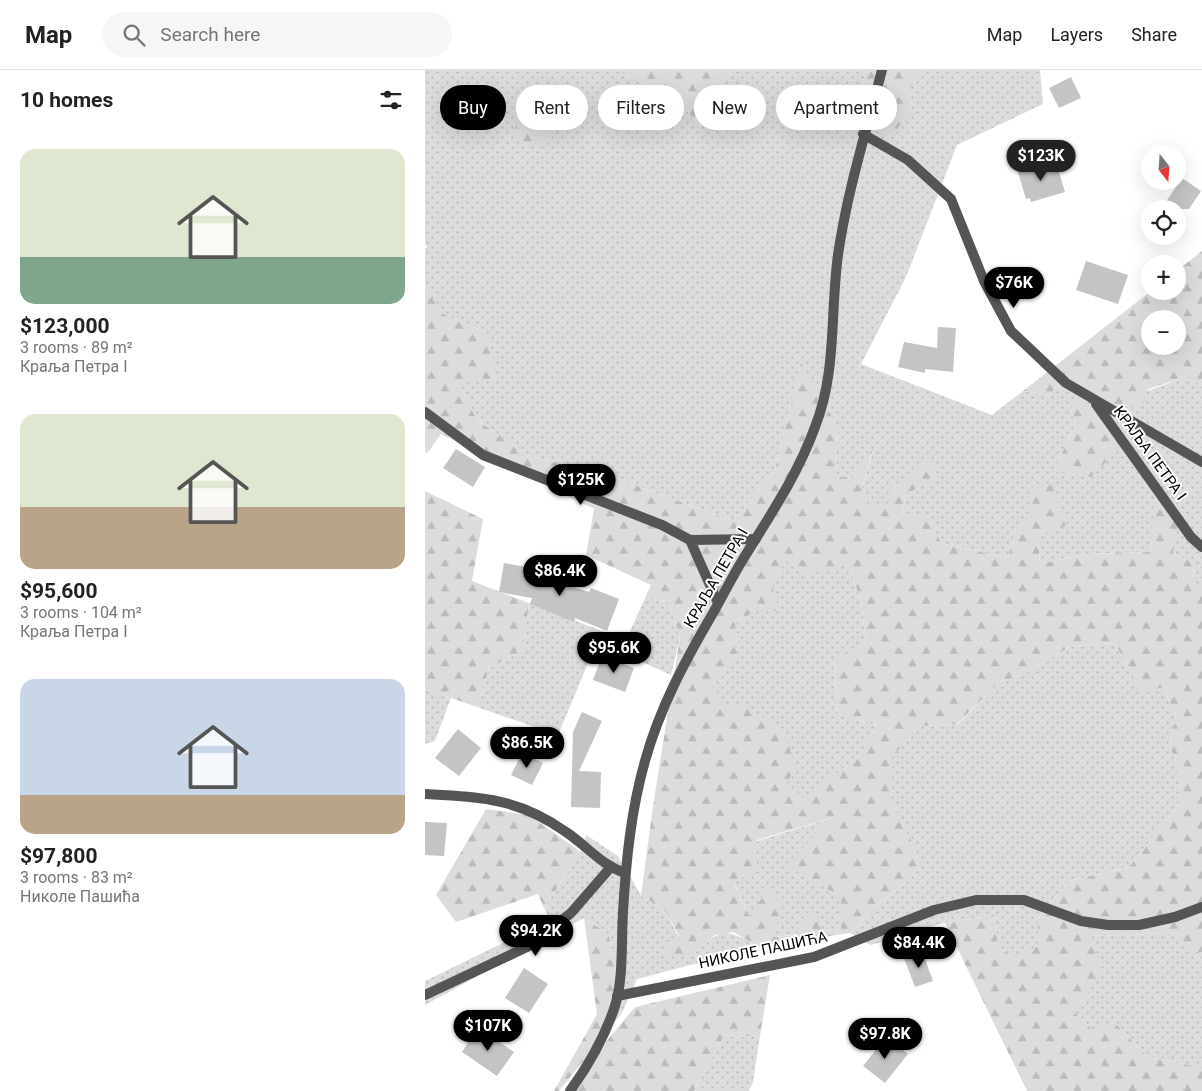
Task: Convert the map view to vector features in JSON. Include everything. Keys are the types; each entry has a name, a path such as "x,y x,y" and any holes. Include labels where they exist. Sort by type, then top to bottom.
{"street":[{"name":"КРАЉА ПЕТРА I","path":"570,1091 593,1055 614,1008 617,996 625,873 637,794 645,760 663,709 681,668 756,539 778,505 803,458 816,425 828,385 837,260 845,208 863,134 883,70"},
{"name":"КРАЉА ПЕТРА I","path":"863,134 908,160 951,200 985,281 1011,332 1066,383 1202,462"},
{"name":"КРАЉА ПЕТРА I","path":"1093,400 1191,537 1202,547"},
{"path":"425,412 483,456 662,525 690,540 756,539"},
{"path":"690,540 718,603"},
{"path":"425,794 485,797 532,811 567,832 610,868 625,873"},
{"path":"425,995 527,948 571,913 610,868"},
{"name":"НИКОЛЕ ПАШИЋА","path":"617,996 814,957 934,910 976,900 1024,900 1081,921 1108,925 1139,925 1175,917 1202,907"}],"green space":[{"path":"425,70 618,70 645,85 598,85 598,130 684,130 684,107 694,120 694,130 766,130 766,85 719,85 732,70 866,70 862,85 776,85 776,130 897,130 897,110 911,109 909,90 924,70 1040,70 1043,104 957,145 906,277 861,364 992,415 1023,391 1050,395 1057,385 1079,399 1071,410 1075,424 1054,472 1115,453 1115,403 1183,378 1202,384 1202,586 1193,583 1194,563 1173,553 1155,499 1151,552 1086,554 1040,564 1038,536 1032,518 1016,528 1008,558 941,543 903,518 905,494 929,461 888,507 867,504 862,488 873,451 853,478 836,476 838,427 801,364 775,470 733,521 594,470 531,457 477,420 458,383 487,333 443,314 425,287 425,248 427,247 425,244"},
{"path":"618,70 732,70 719,85 694,85 694,120 684,107 684,85 645,85"},
{"path":"866,70 924,70 909,90 911,109 897,130 897,85 862,85"},
{"path":"564,80 566,85 552,85"},
{"path":"516,124 516,130 558,130 542,148 524,144 514,134"},
{"path":"881,130 897,130 892,137"},
{"path":"1202,251 1202,384 1183,378 1148,389 1141,409 1115,404 1115,453 1091,477 1054,472 1075,424 1071,410 1078,399 1057,385 1050,395 1023,391 1141,299 1186,300 1186,264"},
{"path":"425,287 443,314 487,333 498,380 458,383 477,420 531,457 594,470 733,521 775,470 801,363 838,427 836,476 853,478 873,449 862,488 868,504 887,506 892,487 929,461 940,478 905,494 903,518 928,515 941,543 1008,558 1016,528 1032,518 1030,488 1051,483 1067,525 1038,536 1040,564 1086,554 1151,552 1154,499 1181,511 1173,553 1194,563 1193,583 1202,586 1202,952 1191,952 1171,933 1091,936 1102,970 1075,1013 1092,1029 1114,1022 1147,1056 1202,1068 1202,1091 1027,1091 945,923 994,915 998,946 1017,960 1038,945 1038,918 1069,881 1129,867 1177,807 1180,783 1170,744 1176,716 1163,687 1142,694 1115,643 1071,646 1024,674 999,682 957,724 920,726 892,757 892,801 921,861 909,880 877,905 850,933 759,947 733,932 715,935 689,958 664,953 665,941 679,936 666,912 641,895 680,637 668,602 646,596 651,585 586,555 594,509 441,434 427,453 425,452","holes":["784,560 807,575 848,565 861,600 866,644 834,658 838,714 877,725 860,755 805,799 787,784 795,765 784,731 742,705 727,706 712,686 739,650 735,623 757,610 780,611 773,589","831,818 786,865 841,897 841,929 823,931 810,908 796,935 773,937 785,899 767,891 749,916 734,884 757,867 757,840"]},
{"path":"425,491 483,519 472,581 529,603 523,650 489,668 477,707 425,689"},
{"path":"784,559 807,575 848,564 861,600 866,644 834,659 838,714 877,725 860,755 805,800 787,784 711,686 739,650 735,623 746,617 767,597 772,590"},
{"path":"646,596 668,602 680,637 671,675 597,642 558,735 477,707 489,668 523,650 529,603 626,640"},
{"path":"1115,643 1142,693 1163,687 1176,716 1170,744 1181,783 1177,807 1129,867 1069,881 1038,918 1038,945 1017,960 998,946 994,915 944,923 871,945 850,933 877,905 909,880 920,861 892,801 892,757 920,726 958,724 999,682 1024,674 1071,646"},
{"path":"425,689 451,698 435,741 425,744"},
{"path":"486,809 529,815 581,852 544,908 538,894 456,922 436,895"},
{"path":"832,818 841,897 841,929 773,937 749,916 734,883 757,867 757,841"},
{"path":"586,835 618,856 641,895 666,912 689,958 708,941 722,934 729,933 759,947 637,979 622,1013 609,935 584,918 425,1005 425,981 550,920 544,908 581,852"},
{"path":"584,918 609,935 622,1013 559,1091 554,1091 597,1014"},
{"path":"1171,933 1191,951 1202,952 1202,1068 1147,1056 1114,1022 1092,1029 1075,1013 1101,970 1091,936"},
{"path":"770,975 760,1036 723,1037 694,1091 565,1091 635,1007"},
{"path":"760,1036 753,1082 749,1091 694,1091 723,1037"}],"building":[{"path":"1071,77 1081,98 1059,108 1049,88"},
{"path":"1056,162 1065,192 1031,202 1030,198 1026,199 1017,169 1035,164 1037,168"},
{"path":"1186,181 1201,191 1189,209 1186,209 1186,200 1167,200 1174,190 1186,190"},
{"path":"1086,261 1128,275 1118,304 1076,290"},
{"path":"938,327 956,328 953,372 925,369 925,373 898,367 904,342 937,348"},
{"path":"456,449 485,467 473,487 443,468"},
{"path":"504,563 526,567 525,572 589,592 591,588 619,599 607,631 575,618 574,622 530,604 532,598 499,592"},
{"path":"602,656 634,668 625,692 593,680"},
{"path":"582,712 602,721 579,771 601,772 600,808 571,807 573,732"},
{"path":"458,729 481,748 459,776 435,758"},
{"path":"522,753 543,763 532,785 511,775"},
{"path":"425,822 447,823 444,856 425,855"},
{"path":"922,951 933,981 915,987 904,958"},
{"path":"524,968 548,984 529,1013 505,998"},
{"path":"478,1028 514,1052 497,1076 462,1052"},
{"path":"886,1037 908,1054 885,1083 863,1066"}]}
